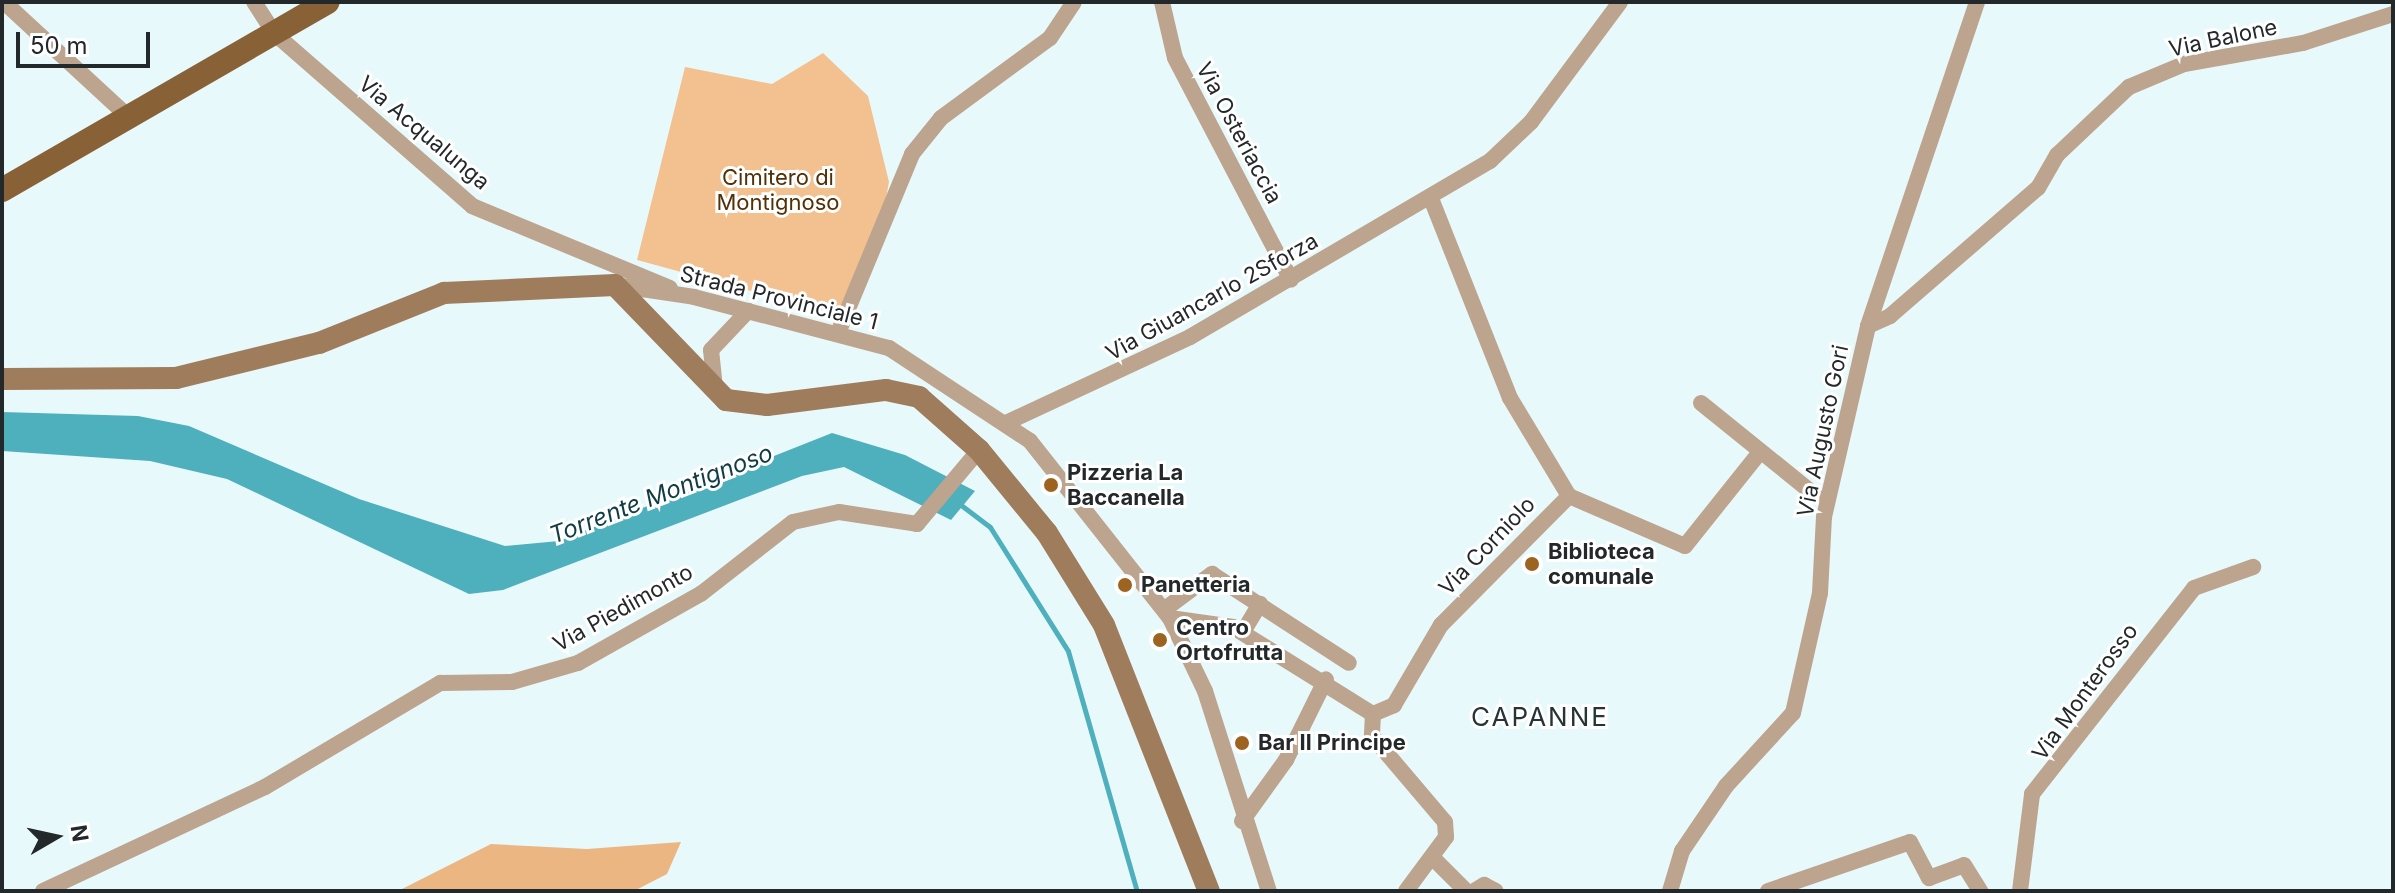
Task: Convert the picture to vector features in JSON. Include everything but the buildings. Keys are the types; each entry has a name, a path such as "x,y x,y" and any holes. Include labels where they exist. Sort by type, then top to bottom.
{"main road":[{"path":"2,190 131,119 328,2"}],"street":[{"path":"4,2 131,119"},
{"name":"Via Acqualunga","path":"254,2 274,33 472,206 682,295"},
{"path":"838,333 912,154 941,118 1050,38 1074,2"},
{"name":"Via Osteriaccia","path":"1162,2 1193,97 1291,280"},
{"name":"Via Giuancarlo 2Sforza","path":"1008,422 1125,372 1432,201 1531,122 1620,2"},
{"name":"Via Augusto Gori","path":"1670,891 1682,851 1717,799 1793,713 1816,619 1824,517 1868,326 1977,2"},
{"name":"Via Balone","path":"1868,326 1890,316 2038,188 2057,155 2129,87 2184,64 2303,43 2393,14"},
{"name":"Via Corniolo","path":"1373,714 1394,705 1441,625 1569,496 1510,398 1432,201"},
{"path":"2,379 176,378 319,343 444,293 615,285 716,390 742,406 904,392 919,397 1047,533 1104,625 1209,891"},
{"name":"Strada Provinciale 1","path":"615,285 682,295 838,333 928,368 1008,422 1073,491 1168,613 1205,691 1242,821 1269,891"},
{"path":"716,390 711,350 748,311"},
{"path":"1701,403 1815,495"},
{"path":"1569,496 1685,546 1760,452"},
{"name":"Via Piedimonto","path":"43,891 265,787 440,683 512,682 578,663 702,593 793,522 839,512 905,526 925,516 972,456"},
{"name":"Via Monterosso","path":"2020,891 2032,794 2194,588 2253,567"},
{"path":"1168,613 1212,574 1349,663"},
{"path":"1243,632 1260,604"},
{"path":"1168,613 1216,620 1243,632 1326,679 1373,714 1372,736 1445,822 1446,837 1406,891"},
{"path":"1242,821 1286,760 1326,679"},
{"path":"1768,891 1910,842 1929,878 1964,865 1980,891"},
{"path":"1433,858 1466,891"},
{"path":"1474,891 1484,885 1496,891"}],"green space":[{"name":"Cimitero di Montignoso","path":"823,53 868,96 889,182 878,241 839,315 637,260 685,67 772,84"}],"shaded area":[{"path":"681,842 667,874 634,891 398,891 491,844 587,849"}],"water":[{"path":"2,412 138,416 189,426 359,499 505,546 559,541 832,433 905,455 975,491 951,520 844,467 802,476 503,590 469,594 227,479 150,461 2,451"}],"waterway":[{"name":"Torrente Montignoso","path":"957,502 990,527 1068,651 1137,891"}],"place":[{"name":"Pizzeria La Baccanella","path":"1051,485"},
{"name":"Biblioteca comunale","path":"1532,564"},
{"name":"Panetteria","path":"1125,585"},
{"name":"Centro Ortofrutta","path":"1160,640"},
{"name":"Bar Il Principe","path":"1242,743"}],"district":[{"name":"CAPANNE","path":"1540,717"}]}
